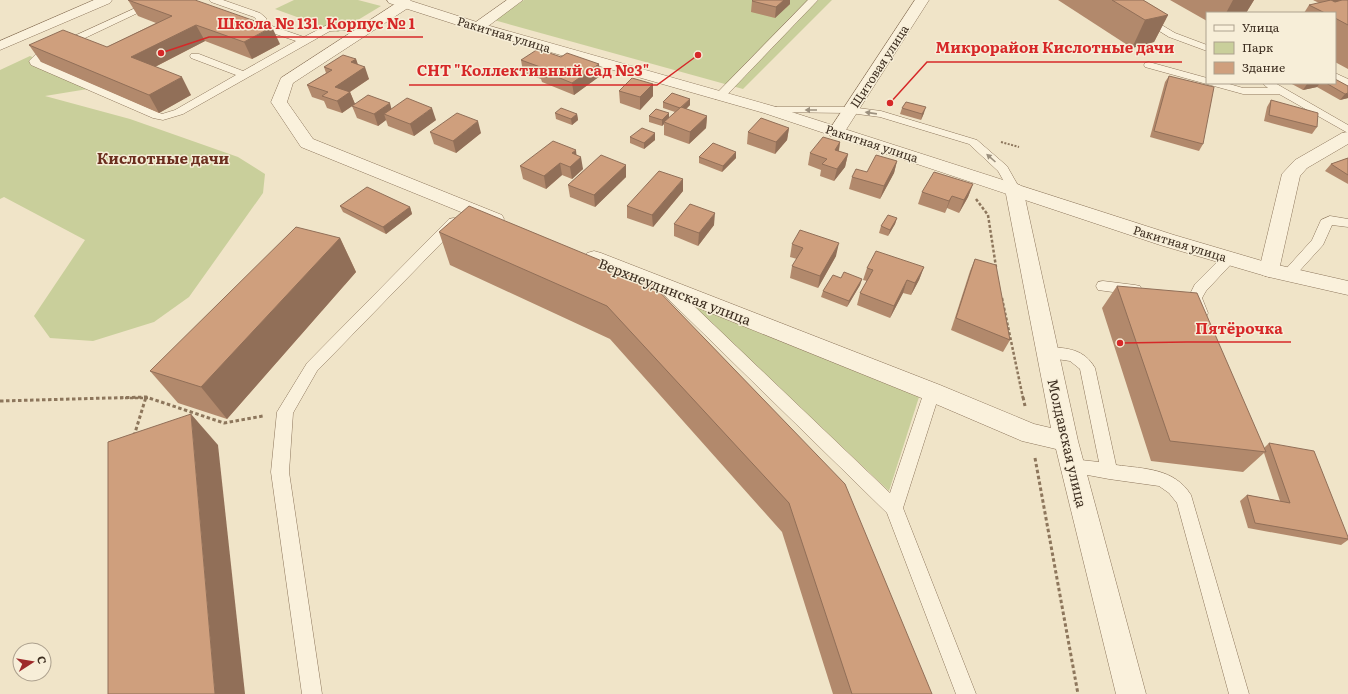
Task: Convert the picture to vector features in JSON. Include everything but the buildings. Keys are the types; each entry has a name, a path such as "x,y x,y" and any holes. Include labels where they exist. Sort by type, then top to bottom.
{"street":[{"path":"0,46 105,0"},
{"path":"478,27 516,0"},
{"name":"Щитовая улица","path":"836,132 922,0"},
{"path":"400,2 371,26 286,81 279,102 307,143 511,226"},
{"name":"Ракитная улица","path":"400,2 478,27 719,97 770,110 1167,240 1269,270 1348,288"},
{"path":"1269,270 1291,174 1300,164 1348,137"},
{"name":"Молдавская улица","path":"1014,189 1069,454 1131,694"},
{"name":"Верхнеудинская улица","path":"576,252 932,392 1031,434 1069,454"}],"lane":[{"path":"160,0 41,55 34,61 35,63 64,76 157,116 163,117 179,112 327,28 371,26"},
{"path":"214,0 257,15 261,18 261,26 305,41"},
{"path":"719,97 813,0"},
{"path":"1114,0 1172,35 1206,48"},
{"path":"194,56 244,75"},
{"path":"1149,65 1206,81"},
{"path":"1336,77 1348,83"},
{"path":"1218,84 1243,91 1280,91"},
{"path":"1269,84 1348,130"},
{"path":"770,110 850,110 882,114 972,142 1003,169 1014,189"},
{"path":"312,694 280,472 285,412 312,367 468,209"},
{"path":"1289,274 1318,242 1326,223 1330,220 1348,223"},
{"path":"1206,327 1195,298 1200,288 1229,258"},
{"path":"664,286 894,508 966,694"},
{"path":"1103,286 1149,292"},
{"path":"1180,296 1195,298"},
{"path":"1048,352 1072,356 1079,358 1084,362 1087,368 1109,472"},
{"path":"894,508 932,392"},
{"path":"1069,454 1109,472 1160,479 1170,482 1178,489 1185,501 1240,694"}],"path":[{"path":"132,442 146,397"},
{"path":"0,401 146,397 224,423 285,412"}],"green space":[{"path":"294,0 358,0 381,6 338,32 275,9"},
{"path":"524,0 832,0 743,89 494,20"},
{"path":"30,56 100,87 45,96 130,119 238,157 265,174 263,193 189,297 154,322 93,341 50,338 34,316 85,240 4,197 0,199 0,70"},
{"path":"691,305 919,397 889,491"}],"place":[{"name":"Школа № 131. Корпус № 1","path":"161,53"},
{"name":"СНТ \"Коллективный сад №3\"","path":"698,55"},
{"name":"Микрорайон Кислотные дачи","path":"890,103"},
{"name":"Пятёрочка","path":"1120,343"}],"district":[{"name":"Кислотные дачи","path":"163,157"}]}
